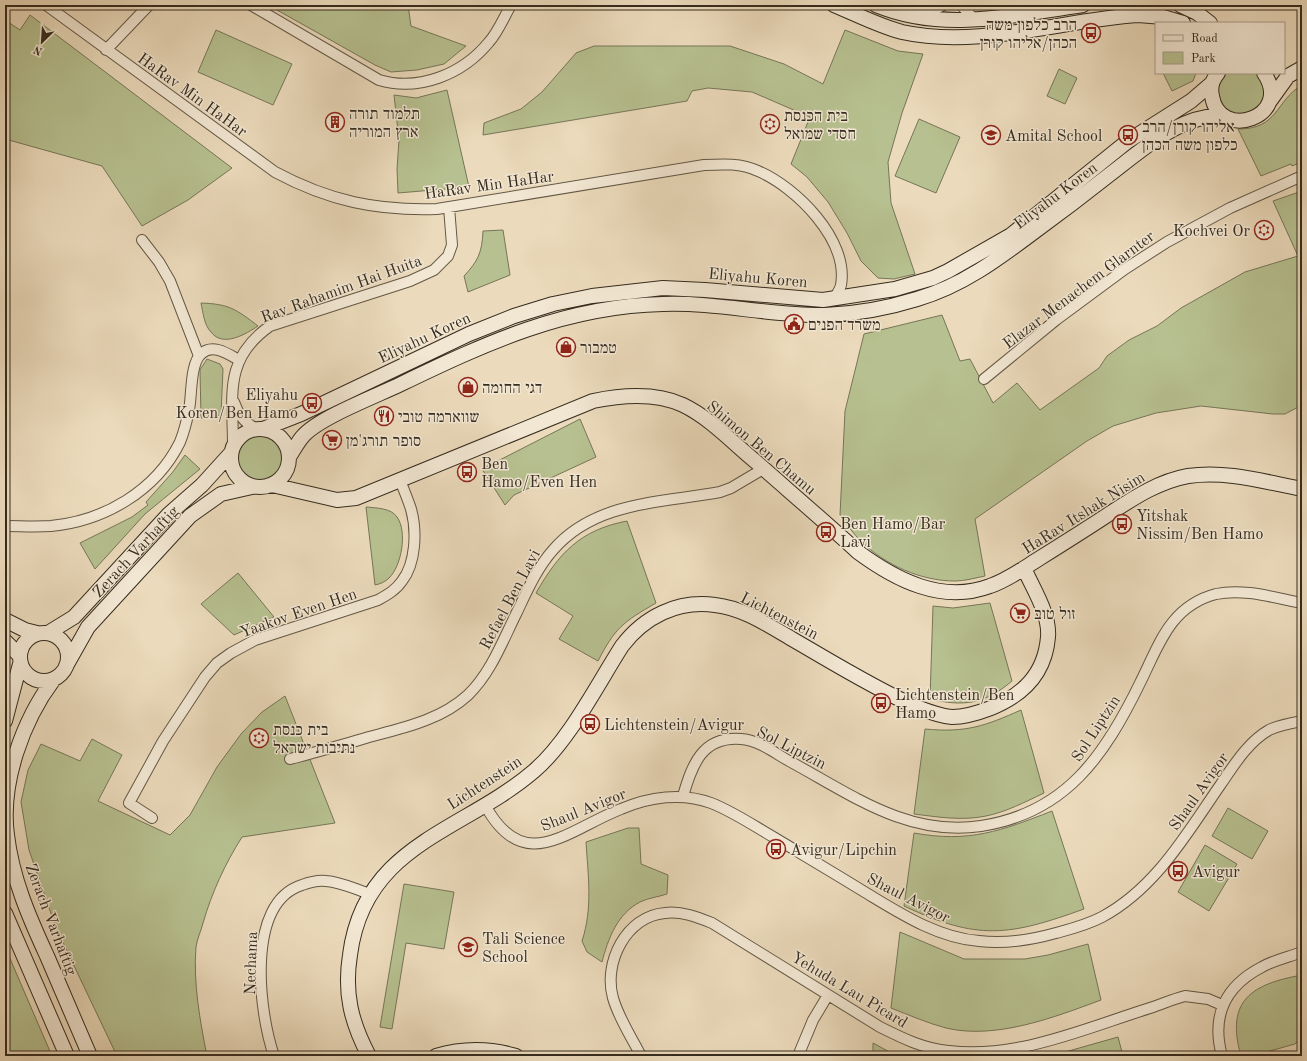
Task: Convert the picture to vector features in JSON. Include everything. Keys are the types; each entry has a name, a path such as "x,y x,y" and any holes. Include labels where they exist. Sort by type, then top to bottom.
{"street":[{"name":"HaRav Min HaHar","path":"46,5 231,141 276,172 292,181 332,197 374,207 417,210 448,207 704,165 742,166 776,179 793,192 826,228 840,264 841,286 834,299"},
{"path":"106,50 149,5"},
{"path":"251,5 380,80 392,84 407,85 440,78 464,66 480,53 490,41 505,10 511,5"},
{"path":"834,5 902,32 951,37 988,35 1138,15 1163,17 1179,22"},
{"path":"876,5 915,17 951,20 974,19 1083,5"},
{"path":"915,17 933,11 943,5"},
{"path":"961,5 974,19"},
{"path":"1180,5 1197,13 1209,22"},
{"path":"1285,68 1302,67"},
{"path":"1268,105 1288,76 1302,67"},
{"path":"1264,74 1271,88 1268,105"},
{"path":"1215,76 1211,91 1215,106 1226,117 1233,120"},
{"name":"Eliyahu Koren","path":"260,429 301,414 469,334 514,316 553,304 592,296 663,288 705,290 807,299 834,299 876,293 915,284 948,271 1011,235 1128,141 1178,110 1203,92 1215,76"},
{"name":"Eliyahu Koren","path":"289,461 305,434 339,413 476,348 519,331 557,320 594,312 663,304 825,315 892,306 938,292 954,285 995,262 1137,153 1167,134 1186,124 1206,117 1216,116 1243,121 1253,119 1262,114 1268,105"},
{"name":"Elazar Menachem Glarnter","path":"984,379 1056,320 1125,269 1166,242 1230,208 1302,176"},
{"name":"Rav Rahamim Hai Huita","path":"232,397 234,375 245,348 270,326 410,281 424,275 441,264 448,256 452,245 448,207"},
{"path":"142,240 159,262 170,281 199,356"},
{"path":"5,526 51,526 69,523 111,509 140,492 156,476 180,441 191,400 195,361 199,356 208,350 217,350 240,360"},
{"name":"Shimon Ben Chamu","path":"272,486 337,500 356,498 581,405 605,398 628,396 665,399 682,405 710,422 858,552 901,580 935,590 963,592 990,586 1024,568"},
{"path":"232,397 238,413 251,426 271,431 284,441 289,461 283,477 272,486 265,488 252,487 237,477 232,470 232,397"},
{"path":"232,449 238,438 247,432 260,429"},
{"name":"Zerach Varhaftig","path":"42,633 74,617 169,514 202,484 232,449"},
{"name":"Shimon Ben Chamu","path":"289,461 299,483 311,493 325,498"},
{"name":"Refael Ben Lavi","path":"290,759 406,727 431,718 452,707 467,696 487,672 542,564 563,539 591,520 608,512 625,507 720,492 731,488 763,469"},
{"name":"HaRav Itshak Nisim","path":"1024,568 1136,497 1154,487 1188,476 1223,475 1302,489"},
{"name":"Yaakov Even Hen","path":"152,818 129,803 163,741 205,677 217,663 248,643 372,602 388,595 402,582 410,565 414,540 411,510 400,480"},
{"name":"Zerach Varhaftig","path":"66,666 88,627 190,516 220,494 252,487"},
{"name":"Lichtenstein","path":"370,1056 353,1022 349,1005 348,982 351,942 357,918 370,894 389,870 403,858 442,829 514,787 550,756 631,634 648,620 663,612 681,607 713,604 724,606 755,618 902,701 934,714 952,717 966,716 997,706 1015,697 1030,682 1040,666 1048,636 1045,616 1024,568"},
{"name":"Sol Liptzin","path":"683,796 690,773 700,754 717,743 742,739 761,745 860,800 908,822 933,827 948,828 966,828 1000,822 1019,816 1054,799 1090,767 1127,708 1163,633 1184,610 1205,598 1230,592 1253,594 1302,603"},
{"path":"5,620 25,630 42,633 61,639 68,652 66,666 54,679 38,681 24,672 20,660 5,641"},
{"path":"5,721 24,641 42,633"},
{"name":"Zerach Varhaftig","path":"54,679 35,708 15,759 9,785 6,834 15,874 28,914 90,1056"},
{"name":"Shaul Avigor","path":"485,805 495,823 511,838 524,843 534,843 549,842 569,835 631,805 683,796 696,798 727,810 887,905 943,933 978,941 1023,940 1082,926 1099,918 1128,900 1157,874 1239,758 1256,740 1270,730 1286,724 1302,721"},
{"name":"Nechama","path":"274,1056 269,1041 265,1017 262,969 264,936 268,919 276,904 295,887 312,882 325,881 342,883 370,894"},
{"name":"Yehuda Lau Picard","path":"641,1056 618,1012 613,997 613,961 618,947 625,936 647,918 664,913 678,912 712,923 900,1038 922,1046 947,1051 976,1053 1025,1046 1185,996 1208,999 1222,1004"},
{"path":"5,913 67,1056"},
{"path":"1222,1056 1219,1039 1219,1024 1222,1004 1234,987 1262,966 1302,952"},
{"path":"798,1056 813,1020 828,995"},
{"path":"436,1056 454,1051 474,1050 491,1050 516,1056"}],"green space":[{"path":"268,5 408,5 411,26 466,46 444,64 417,70 391,72 375,65"},
{"path":"30,15 232,168 188,200 142,226 102,166 5,139 5,20 20,30"},
{"path":"216,30 292,64 273,105 198,72"},
{"path":"845,30 898,51 923,54 902,113 888,162 891,203 915,274 894,279 878,278 861,261 847,233 828,202 807,177 791,164 810,117 752,92 708,88 692,91 687,101 483,135 484,123 521,109 542,92 576,53 594,46 730,46 784,64 823,84"},
{"path":"1059,69 1077,78 1065,104 1047,96"},
{"path":"1164,74 1196,74 1193,81 1172,91"},
{"path":"1225,74 1258,74 1263,84 1264,94 1261,103 1256,110 1248,114 1239,115 1231,113 1219,98 1218,89 1221,80"},
{"path":"1302,85 1302,162 1292,166 1291,164 1261,176 1238,129 1251,128 1262,124 1275,113 1293,91"},
{"path":"447,90 469,187 398,193 397,169 399,140 394,95 416,98"},
{"path":"919,119 960,137 936,193 895,176"},
{"path":"1302,191 1302,405 1285,414 1201,406 1156,413 1113,426 1087,441 975,519 985,576 955,581 929,578 904,570 871,550 855,535 840,515 845,411 864,334 942,315 960,361 970,359 993,403 1017,383 1040,410 1099,368 1107,356 1129,340 1157,326 1181,308 1245,272 1298,256 1273,201"},
{"path":"503,230 510,275 468,292 464,276 476,261 482,245 483,231"},
{"path":"201,303 232,308 258,326 241,336 234,338 222,339 216,337 207,326"},
{"path":"207,359 220,364 223,369 221,415 201,418 200,370"},
{"path":"580,419 596,457 514,495 505,505 482,469"},
{"path":"255,434 265,434 277,441 284,453 284,463 277,475 265,482 255,482 247,478 240,471 236,463 236,453 240,445 247,438"},
{"path":"185,455 200,469 145,514 95,569 80,543 132,517 148,505 146,502 172,473"},
{"path":"366,507 383,509 394,514 400,523 402,531 402,549 397,566 387,579 382,583 375,585"},
{"path":"627,521 656,603 635,615 615,633 598,661 559,639 573,616 536,593 553,566 572,545 596,530"},
{"path":"238,573 274,617 234,635 201,604"},
{"path":"990,603 1012,681 993,695 974,702 953,703 930,699 933,606 953,608"},
{"path":"285,696 335,823 242,837 230,857 210,900 196,947 196,988 207,1056 117,1056 56,928 29,850 21,802 28,770 41,744 80,761 92,739 122,755 98,801 170,835 190,815 217,767 241,734 262,712"},
{"path":"1021,710 1044,793 1008,809 977,817 950,818 914,814 925,729 952,730 975,727"},
{"path":"1228,808 1268,831 1252,859 1212,836"},
{"path":"1052,811 1084,909 1035,925 994,931 953,925 904,906 914,833 952,837 968,836 1017,824"},
{"path":"628,828 639,828 641,864 668,875 667,894 646,899 625,913 619,920 611,936 602,962 587,952 582,941 588,916 589,904 589,879 586,842"},
{"path":"1205,845 1237,864 1209,911 1178,892"},
{"path":"404,884 454,892 444,949 406,943 392,1029 380,1027"},
{"path":"900,932 964,959 1025,959 1048,955 1088,944 1101,1000 1045,1019 1005,1029 965,1031 932,1024 891,1008"},
{"path":"5,947 52,1056 5,1056"},
{"path":"1302,975 1302,1036 1295,1044 1252,1056 1241,1056 1237,1037 1237,1021 1240,1008 1247,998 1257,990 1269,984"},
{"path":"1118,1037 1123,1056 1051,1056"},
{"path":"873,1043 897,1056 873,1056"}],"place":[{"name":"הרב כלפון משה הכהן/אליהו קורן","path":"1091,33"},
{"name":"תלמוד תורה ארץ המוריה","path":"335,122"},
{"name":"בית הכנסת חסדי שמואל","path":"770,124"},
{"name":"Amital School","path":"991,135"},
{"name":"אליהו קורן/הרב כלפון משה הכהן","path":"1128,135"},
{"name":"Kochvei Or","path":"1264,230"},
{"name":"משרד הפנים","path":"794,324"},
{"name":"טמבור","path":"566,347"},
{"name":"דגי החומה","path":"468,387"},
{"name":"Eliyahu Koren/Ben Hamo","path":"312,403"},
{"name":"שווארמה טובי","path":"384,416"},
{"name":"סופר תורג'מן","path":"332,440"},
{"name":"Ben Hamo/Even Hen","path":"467,472"},
{"name":"Yitshak Nissim/Ben Hamo","path":"1122,524"},
{"name":"Ben Hamo/Bar Lavi","path":"826,532"},
{"name":"זול טוב","path":"1020,613"},
{"name":"Lichtenstein/Ben Hamo","path":"881,703"},
{"name":"Lichtenstein/Avigur","path":"590,724"},
{"name":"בית כנסת נתיבות ישראל","path":"259,738"},
{"name":"Avigur/Lipchin","path":"776,849"},
{"name":"Avigur","path":"1178,871"},
{"name":"Tali Science School","path":"468,947"}]}
